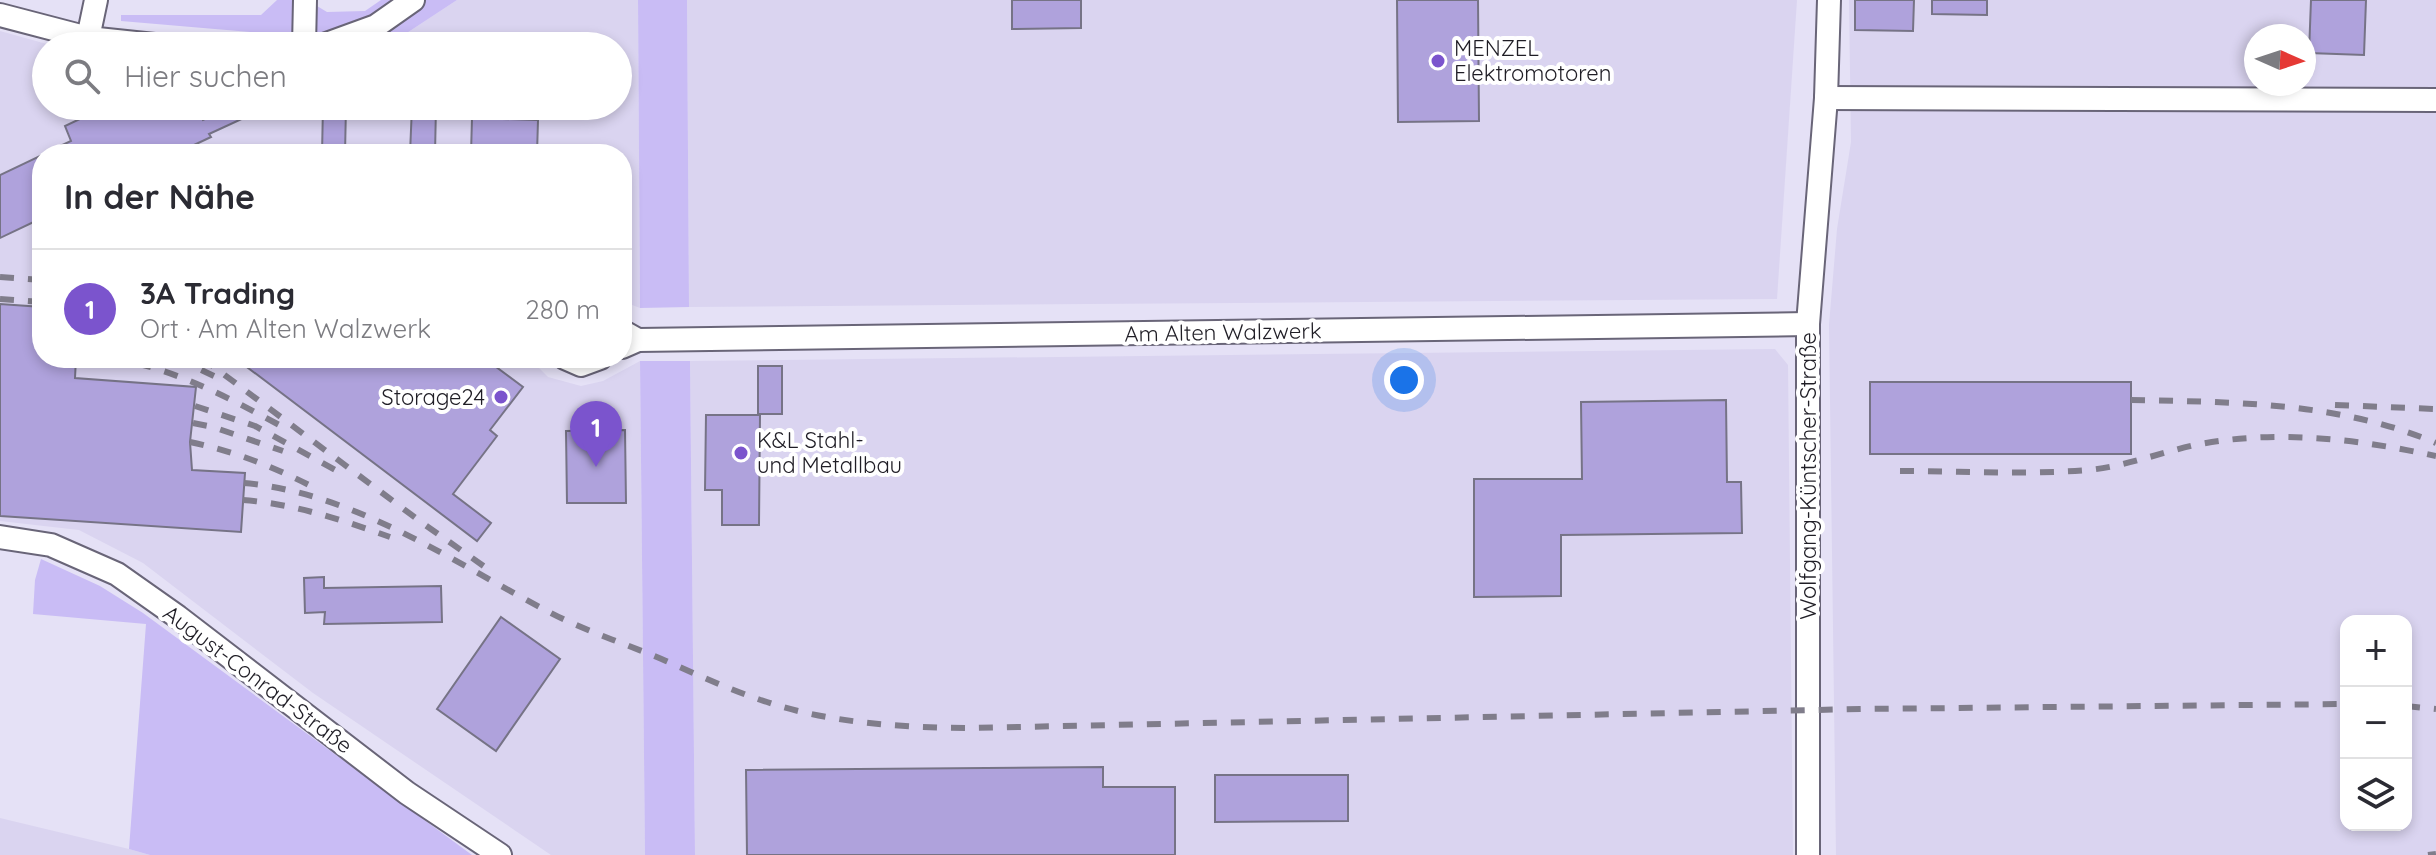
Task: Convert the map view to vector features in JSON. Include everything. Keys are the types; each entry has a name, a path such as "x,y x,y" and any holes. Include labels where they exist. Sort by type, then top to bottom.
{"street":[{"path":"89,32 96,0"},
{"path":"304,32 305,0"},
{"path":"360,32 376,26 413,0"},
{"name":"Wolfgang-Küntscher-Straße","path":"1808,855 1808,324 1826,98 1829,0"},
{"path":"0,15 65,32"},
{"path":"1826,98 2436,100"},
{"name":"Am Alten Walzwerk","path":"632,339 1808,324"},
{"name":"August-Conrad-Straße","path":"0,537 51,545 117,574 178,617 407,793 500,855"}],"shaded area":[{"path":"277,0 307,0 327,12 365,11 381,0 457,0 408,32 250,32 121,21 121,15 261,15"},
{"path":"457,0 638,0 640,308 632,305 632,144 32,144 32,368 539,368 548,377 581,386 603,381 640,361 645,855 551,855 313,693 143,563 79,530 0,521 0,31 32,40 32,120 632,120 632,32 408,32"},
{"path":"638,0 687,0 689,307 640,308"},
{"path":"687,0 1797,0 1777,299 689,307"},
{"path":"1849,0 2436,0 2436,855 1836,855 1829,325 1837,229 1851,142"},
{"path":"1775,349 1788,365 1793,855 695,855 690,361"},
{"path":"640,361 690,361 695,855 645,855"},
{"path":"41,559 100,586 143,613 472,855 150,855 129,849 146,624 33,614 35,580"},
{"path":"0,818 129,849 150,855 0,855"}],"building":[{"path":"1012,0 1081,0 1081,28 1012,29"},
{"name":"MENZEL Elektromotoren","path":"1397,0 1478,0 1479,121 1398,122"},
{"path":"1855,0 1914,0 1913,31 1855,30"},
{"path":"1932,0 1987,0 1987,15 1932,14"},
{"path":"2311,0 2366,0 2364,55 2316,53 2316,24 2310,24"},
{"path":"78,120 240,120 209,134 211,137 196,144 65,144 71,141 65,126"},
{"path":"323,120 346,120 345,144 322,144"},
{"path":"411,120 436,120 435,144 410,144"},
{"path":"472,120 538,120 537,144 471,144"},
{"path":"32,160 32,223 0,238 0,175"},
{"path":"0,304 32,306 32,368 76,368 75,378 196,387 190,442 192,470 245,473 241,532 0,516"},
{"path":"758,366 782,366 782,414 758,414"},
{"path":"248,368 497,368 523,387 490,430 497,436 453,494 491,523 477,541"},
{"path":"1870,382 2131,382 2131,454 1870,454"},
{"path":"1726,400 1727,482 1741,482 1742,533 1561,535 1561,596 1474,597 1474,479 1582,479 1581,402"},
{"name":"K&L Stahl- und Metallbau","path":"706,415 760,415 759,525 722,525 722,490 705,490"},
{"path":"625,430 626,503 567,503 566,431"},
{"path":"324,577 324,588 441,586 442,622 324,624 325,612 305,613 304,578"},
{"path":"501,617 560,659 496,751 437,709"},
{"path":"1103,767 1103,787 1175,787 1175,855 747,855 746,770"},
{"path":"1215,775 1348,775 1348,821 1215,822"}],"railway":[{"path":"0,277 32,279"},
{"path":"0,299 32,301"},
{"path":"152,368 221,395 283,427"},
{"path":"197,368 214,376"},
{"path":"215,368 485,567"},
{"path":"2131,400 2248,404 2324,412 2399,429 2436,443"},
{"path":"2335,405 2436,409"},
{"path":"195,406 255,426 339,472"},
{"path":"193,423 283,451"},
{"path":"1900,471 2018,473 2089,470 2195,445 2286,437 2346,441 2436,456"},
{"path":"190,442 256,462 319,490"},
{"path":"244,483 285,489 364,515 402,532 563,619 742,693 816,715 868,723 971,728 1860,709 2340,704"},
{"path":"243,500 300,509 390,537"},
{"path":"2412,707 2436,709"},
{"path":"2428,855 2436,854"}],"place":[{"name":"MENZEL Elektromotoren","path":"1438,61"},
{"name":"Storage24","path":"501,397"},
{"name":"K&L Stahl- und Metallbau","path":"741,453"},
{"name":"3A Trading","path":"596,467"}]}
